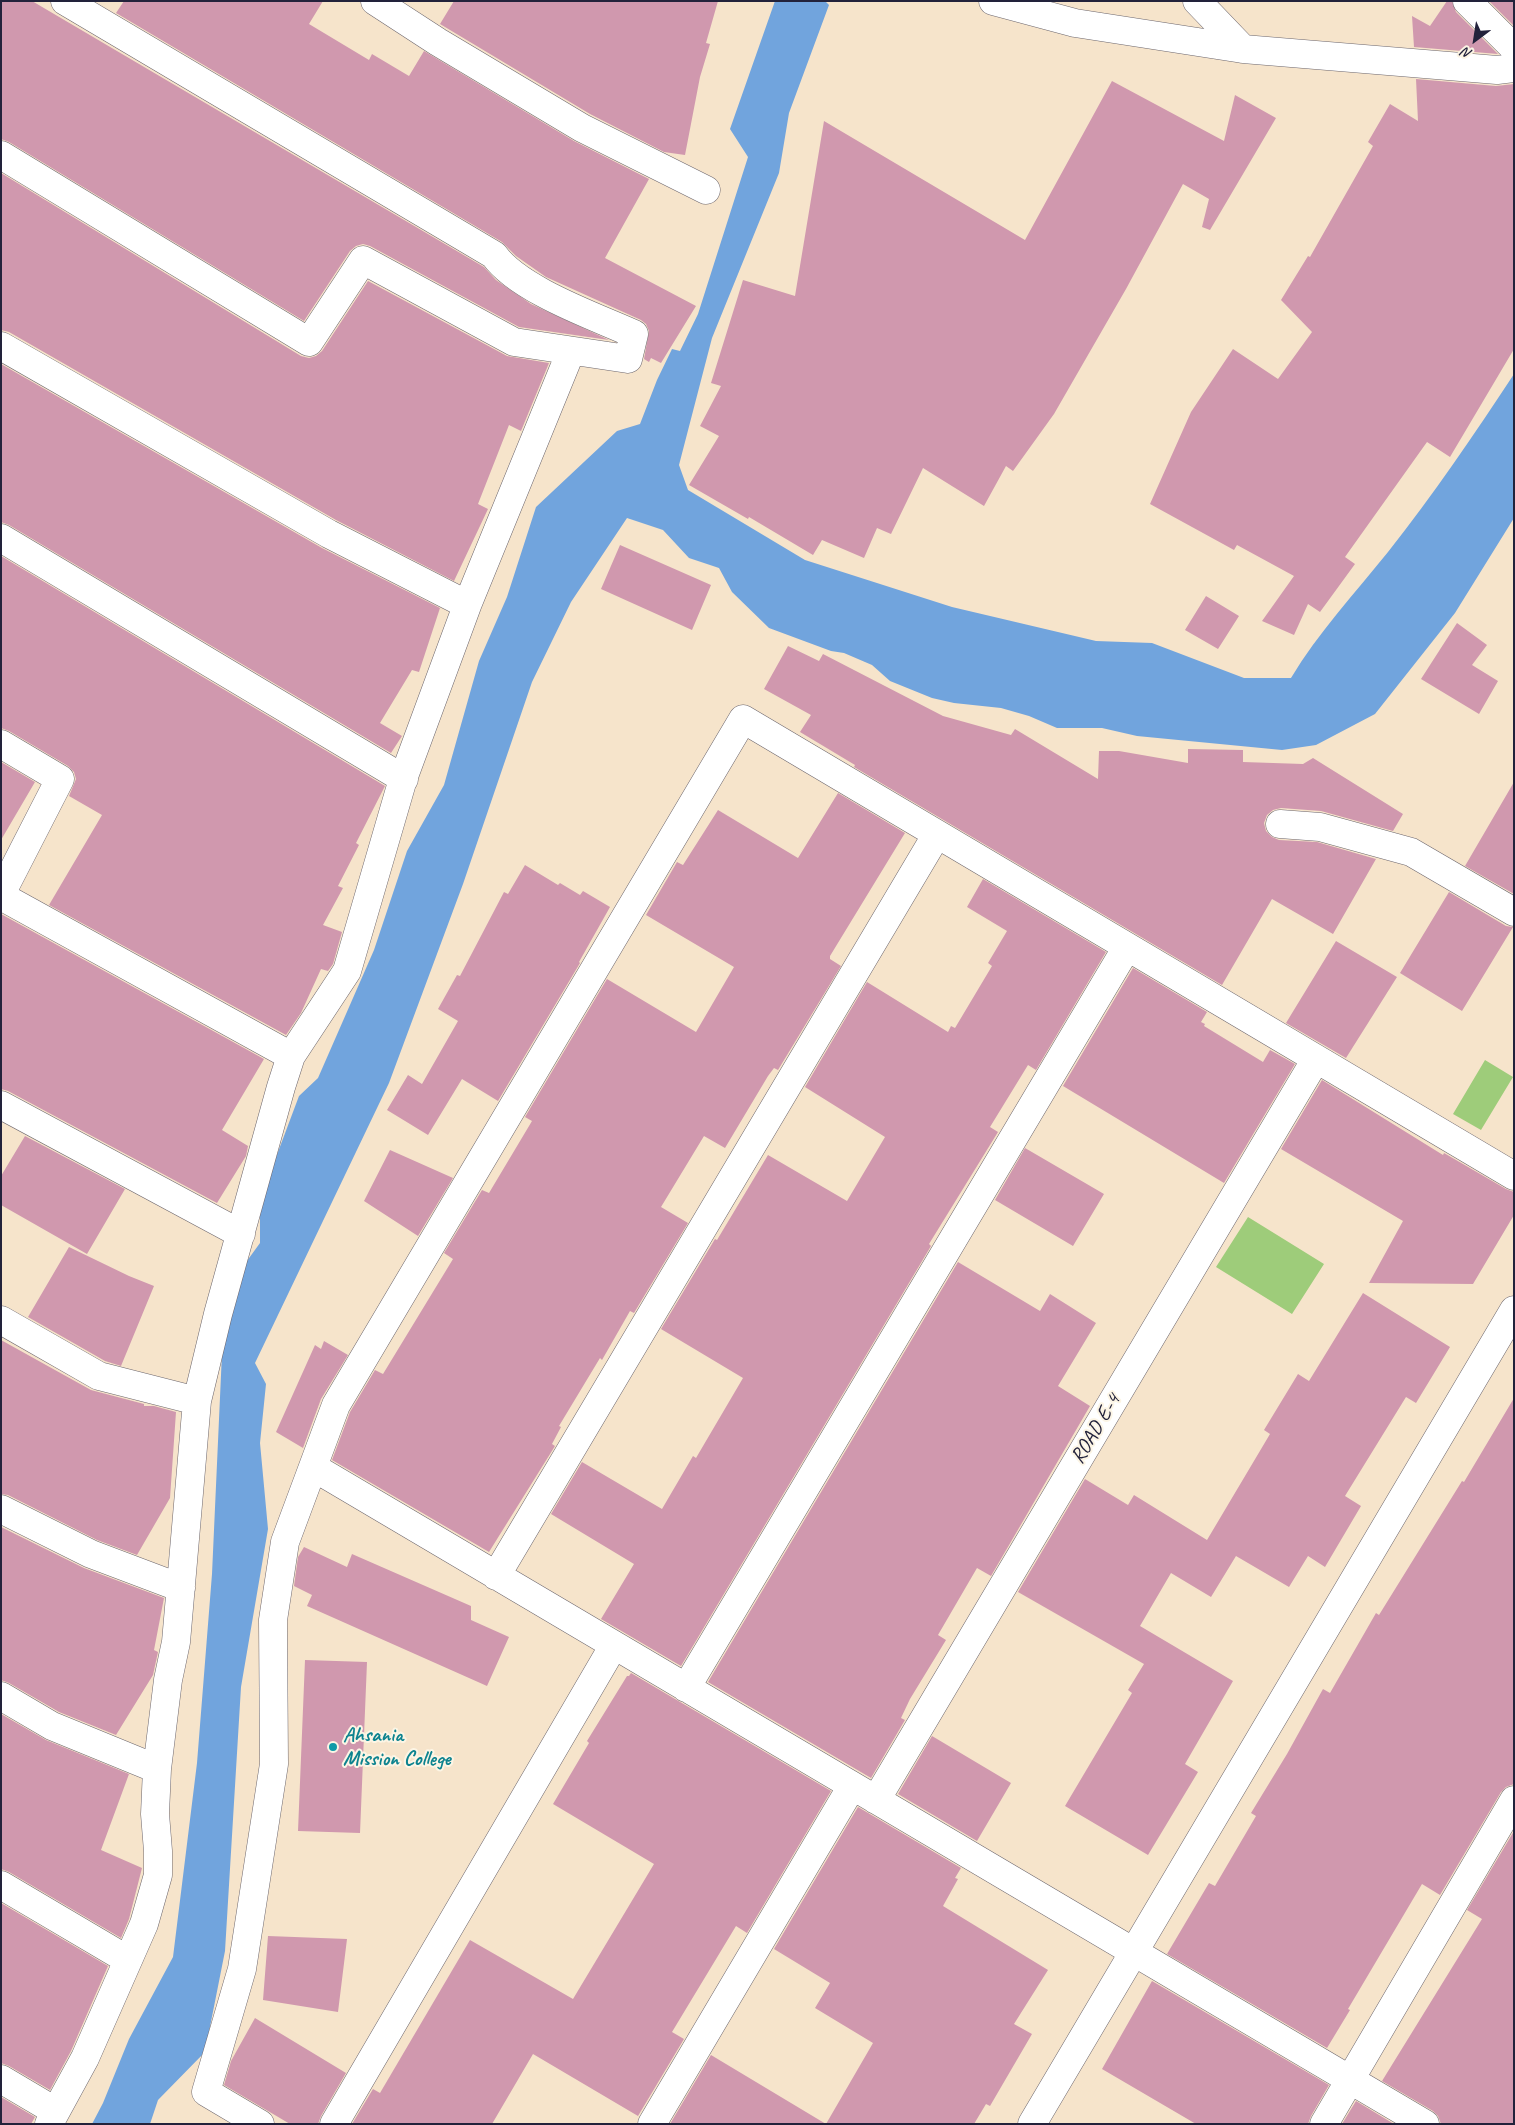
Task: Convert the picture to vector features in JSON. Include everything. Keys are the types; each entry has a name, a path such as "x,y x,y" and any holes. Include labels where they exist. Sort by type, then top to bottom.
{"street":[{"path":"1,155 309,342 363,260 514,342 628,359 634,334 529,286 500,263 494,255 65,1"},
{"path":"375,1 438,42 582,128 706,190"},
{"path":"993,1 1076,23 1243,49 1497,70 1514,68"},
{"path":"1196,1 1243,49"},
{"path":"1467,1 1514,48"},
{"path":"1,346 329,534 456,599 468,602"},
{"path":"1,2079 52,2117 86,2058 144,1924 158,1874 155,1814 157,1769 168,1680 176,1642 197,1401 218,1314 291,1056 347,971 404,778 468,602 570,351"},
{"path":"1,538 404,778"},
{"path":"260,2124 206,2092 242,1969 274,1764 273,1620 285,1542 336,1405 743,719 1514,1176"},
{"path":"1,744 60,779 1,895 291,1056"},
{"path":"1280,824 1320,827 1411,852 1514,912"},
{"path":"496,1576 938,834"},
{"path":"686,1688 1127,946"},
{"name":"ROAD E-4","path":"876,1800 1316,1059"},
{"path":"1,1104 241,1234"},
{"path":"1032,2124 1514,1310"},
{"path":"1,1320 99,1376 197,1401"},
{"path":"313,1467 1425,2124"},
{"path":"1,1509 91,1554 181,1588"},
{"path":"334,2124 614,1645"},
{"path":"1,1696 52,1726 157,1769"},
{"path":"652,2124 852,1786"},
{"path":"1324,2124 1514,1800"},
{"path":"1,1885 128,1960"}],"green space":[{"path":"1485,1060 1513,1077 1481,1130 1453,1114"},
{"path":"1248,1217 1324,1264 1292,1314 1216,1267"}],"water":[{"path":"775,1 825,1 829,5 789,113 779,173 712,338 679,465 688,490 805,560 952,607 1096,641 1152,643 1244,678 1291,678 1325,629 1421,509 1514,374 1514,518 1455,613 1375,714 1316,745 1282,750 1137,736 1102,728 1057,728 1029,716 1001,708 954,703 932,698 890,681 872,665 844,653 831,651 769,628 732,592 719,568 689,558 663,530 627,518 571,602 532,682 463,884 389,1083 255,1363 266,1384 260,1443 268,1529 241,1687 225,1951 205,2052 158,2100 150,2124 92,2124 103,2103 129,2039 173,1957 197,1763 212,1574 222,1353 236,1276 260,1243 260,1200 299,1096 318,1078 374,950 407,851 444,785 479,661 507,597 536,507 617,431 640,424 657,380 672,349 680,351 698,314 748,157 730,129"}],"building":[{"path":"1,1 32,1 484,267 496,280 531,304 609,340 519,327 370,246 363,244 356,246 350,251 304,321 9,142 1,139"},
{"path":"124,1 323,1 309,24 369,60 372,54 409,76 424,51 574,141 649,179 605,258 696,306 661,363 651,358 649,362 644,359 649,331 646,324 641,320 546,277 516,256 502,242 116,13"},
{"path":"454,1 718,1 706,43 710,44 700,77 685,155 664,152 590,114 440,24"},
{"path":"1447,1 1452,1 1456,12 1498,54 1414,47 1412,16 1430,26"},
{"path":"1489,1 1514,1 1514,26"},
{"path":"1416,79 1496,86 1514,84 1514,349 1450,457 1427,442 1345,557 1355,564 1320,612 1308,604 1294,635 1262,621 1294,576 1237,545 1234,550 1150,504 1191,412 1233,349 1278,379 1312,332 1281,300 1308,256 1310,257 1373,146 1368,142 1390,104 1418,121"},
{"path":"1112,81 1224,141 1235,95 1276,118 1210,230 1202,227 1209,199 1183,184 1126,289 1054,414 1013,471 1006,466 984,506 923,468 891,534 877,528 864,558 822,540 813,555 749,517 748,519 689,485 719,436 700,426 721,386 711,383 743,280 795,296 824,121 1025,240"},
{"path":"1,173 301,356 309,358 316,356 322,351 368,281 507,356 549,363 521,431 509,425 478,504 488,509 454,581 336,520 9,332 1,330"},
{"path":"1,364 322,548 440,608 419,672 412,670 380,723 402,736 391,753 1,522"},
{"path":"620,545 711,585 692,630 601,589"},
{"path":"1,556 385,786 356,843 359,845 338,886 343,888 323,925 342,932 333,964 328,971 321,969 301,1013 286,1035 49,905 102,815 69,796 76,779 74,772 68,766 1,728"},
{"path":"1206,596 1239,616 1218,649 1185,630"},
{"path":"1457,623 1487,645 1472,665 1498,681 1479,714 1421,679"},
{"path":"788,646 819,661 823,654 943,716 1011,735 1015,729 1098,779 1099,751 1119,751 1188,763 1188,749 1243,750 1243,762 1303,764 1313,758 1403,814 1393,831 1321,811 1281,808 1273,810 1267,815 1264,823 1266,831 1272,837 1279,840 1317,842 1376,859 1333,934 1272,899 1222,985 854,767 855,765 800,732 811,715 764,689"},
{"path":"1,762 35,782 1,840"},
{"path":"1514,782 1514,894 1465,866"},
{"path":"838,793 905,833 830,956 830,959 841,966 778,1070 774,1068 768,1076 725,1148 704,1136 661,1207 688,1223 634,1313 630,1311 602,1360 600,1358 559,1426 561,1427 552,1444 555,1446 489,1552 332,1460 350,1412 375,1370 383,1374 453,1259 444,1253 482,1190 489,1193 532,1121 525,1117 607,979 696,1032 734,967 646,915 677,862 683,865 718,810 798,858"},
{"path":"525,865 558,885 560,883 580,895 583,891 610,907 580,963 498,1101 462,1079 428,1135 387,1110 408,1075 422,1084 458,1021 438,1009 457,975 460,976 504,892 508,894"},
{"path":"983,879 1106,952 1036,1070 1028,1065 990,1127 998,1132 929,1244 931,1246 681,1666 601,1619 634,1564 551,1514 582,1462 662,1509 693,1456 696,1458 743,1378 661,1329 768,1155 847,1201 885,1137 805,1087 867,982 948,1032 951,1026 955,1028 992,966 988,963 1007,931 967,907"},
{"path":"1449,892 1506,926 1513,927 1462,1011 1400,973"},
{"path":"1,914 264,1059 222,1130 248,1146 246,1156 217,1203 1,1089"},
{"path":"1336,941 1397,977 1346,1058 1286,1023"},
{"path":"1133,968 1207,1012 1201,1022 1205,1024 1204,1026 1263,1062 1270,1050 1295,1064 1224,1183 1063,1086"},
{"path":"1322,1080 1443,1155 1444,1153 1514,1192 1514,1215 1473,1284 1369,1283 1403,1221 1281,1149"},
{"path":"25,1136 125,1189 87,1254 1,1205 1,1176"},
{"path":"1025,1148 1104,1194 1073,1246 995,1200"},
{"path":"390,1150 453,1178 418,1236 364,1201"},
{"path":"69,1247 154,1286 121,1366 105,1361 28,1317"},
{"path":"958,1262 1040,1311 1050,1294 1096,1323 1058,1386 1090,1406 991,1576 977,1568 938,1635 946,1640 910,1699 901,1718 905,1720 871,1778 708,1682"},
{"path":"1363,1293 1450,1347 1416,1403 1406,1397 1345,1496 1361,1506 1325,1567 1308,1556 1289,1587 1236,1556 1211,1597 1171,1573 1140,1626 1233,1681 1185,1764 1198,1772 1148,1855 1065,1806 1132,1693 1128,1690 1144,1664 1018,1592 1085,1479 1128,1505 1134,1495 1207,1540 1270,1434 1264,1430 1298,1374 1309,1381"},
{"path":"1,1340 91,1390 144,1404 144,1406 154,1406 176,1412 170,1498 137,1555 97,1540 8,1495 1,1494"},
{"path":"324,1341 348,1355 321,1399 303,1448 276,1432 315,1345 321,1349"},
{"path":"1514,1398 1514,1784 1506,1787 1501,1792 1440,1895 1422,1884 1327,2048 1167,1954 1209,1883 1215,1886 1256,1816 1251,1813 1287,1754 1323,1689 1330,1693 1376,1613 1379,1615 1462,1481 1464,1482"},
{"path":"1,1527 84,1568 164,1598 154,1650 158,1652 153,1675 116,1735 59,1712 1,1680"},
{"path":"304,1547 347,1567 352,1554 471,1606 471,1620 509,1637 487,1686 307,1606 312,1595 294,1586 298,1557"},
{"name":"Ahsania Mission College","path":"305,1660 367,1662 360,1833 298,1831"},
{"path":"631,1673 831,1791 747,1933 736,1926 672,2032 684,2039 638,2116 533,2054 492,2124 352,2124 373,2089 380,2093 470,1940 573,1999 654,1864 553,1804 589,1743 587,1741 627,1676"},
{"path":"1,1714 46,1740 129,1774 101,1850 142,1868 129,1919 121,1938 1,1869"},
{"path":"932,1736 1011,1783 977,1841 898,1794"},
{"path":"858,1807 961,1868 955,1878 958,1879 943,1906 1048,1970 1014,2024 1032,2034 990,2106 986,2104 974,2124 826,2124 873,2043 815,2008 830,1983 774,1949"},
{"path":"1514,1831 1514,2124 1441,2124 1438,2116 1433,2111 1382,2081 1482,1919 1467,1910"},
{"path":"1,1903 108,1966 71,2051 50,2090 1,2063"},
{"path":"268,1936 347,1939 338,2012 263,2000"},
{"path":"1152,1981 1329,2085 1308,2124 1196,2124 1102,2069"},
{"path":"255,2018 346,2073 318,2124 290,2124 224,2085 231,2061"},
{"path":"711,2055 826,2124 670,2124"},
{"path":"1,2097 35,2117 31,2124 1,2124"},
{"path":"1356,2101 1394,2124 1342,2124"}],"place":[{"name":"Ahsania Mission College","path":"333,1747"}]}
